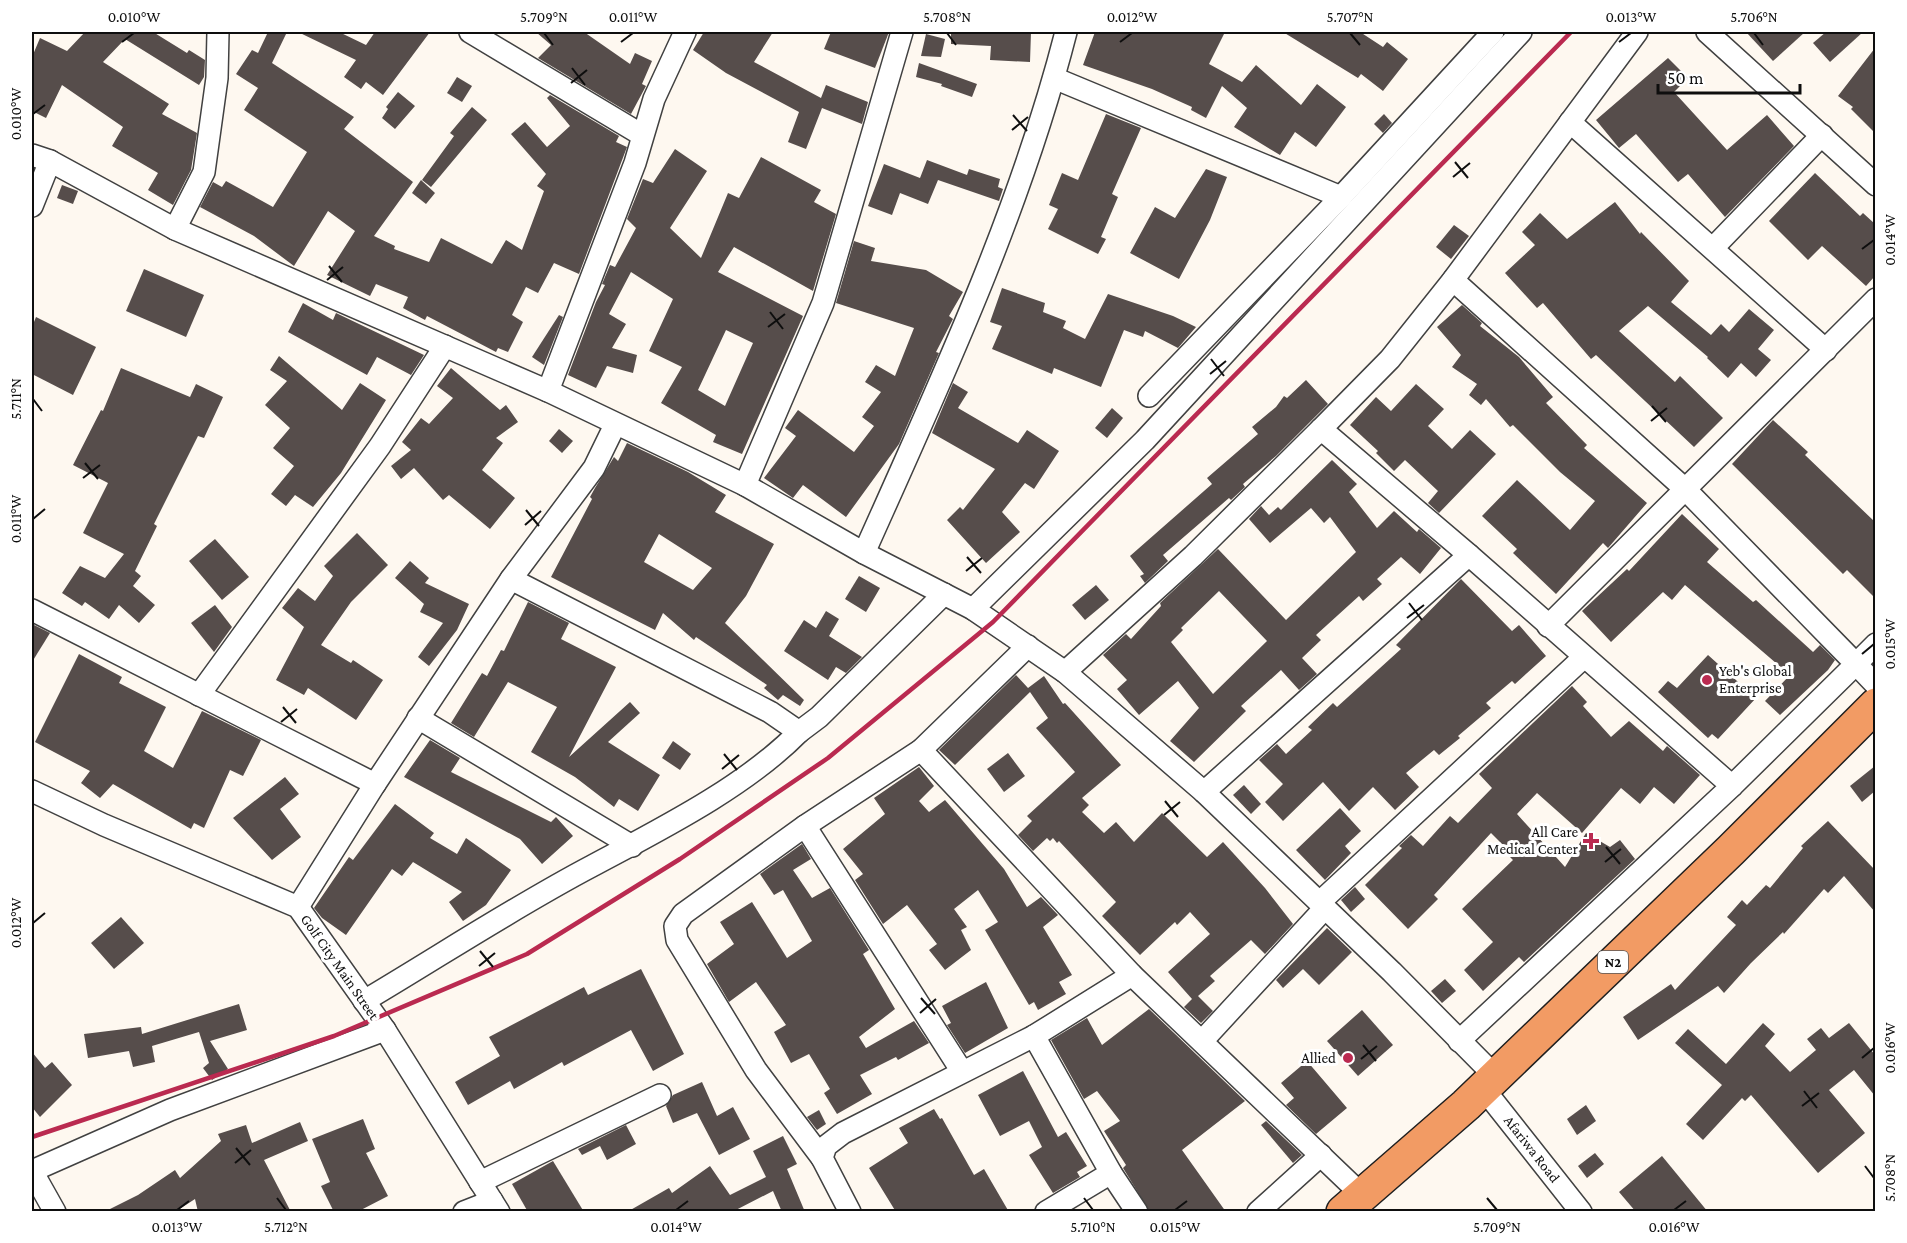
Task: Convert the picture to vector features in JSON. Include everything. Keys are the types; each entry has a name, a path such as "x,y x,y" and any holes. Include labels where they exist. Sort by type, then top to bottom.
{"highway":[{"name":"N2","path":"1353,1203 1489,1082 1731,850 1875,705"}],"street":[{"path":"175,230 204,172 217,78 218,32"},
{"path":"470,32 642,135"},
{"path":"548,391 635,163 654,99 685,32"},
{"path":"745,485 823,303 902,32"},
{"path":"864,553 966,326 1054,78 1066,32"},
{"path":"1149,396 1341,198 1493,32"},
{"path":"973,609 1145,440 1521,32"},
{"path":"1065,672 1193,556 1390,359 1454,280 1636,32"},
{"path":"1707,32 1875,185"},
{"path":"1054,78 1341,198"},
{"path":"1570,122 1826,350"},
{"path":"1713,248 1822,135"},
{"path":"32,207 40,158"},
{"name":"Afariwa Road","path":"40,158 175,230 548,391 615,425 745,485 864,553 973,609 1028,646 1065,672 1204,792 1323,905 1459,1041 1581,1212"},
{"path":"1454,280 1685,489 1875,685"},
{"path":"1548,626 1875,299"},
{"path":"199,695 380,446 445,346"},
{"path":"298,907 375,784 511,579 594,468 615,425"},
{"path":"1321,429 1732,786"},
{"path":"1204,792 1468,555"},
{"path":"511,579 770,712 799,732"},
{"path":"364,1001 591,866 632,846 768,761 819,717 944,594"},
{"path":"32,610 375,784"},
{"path":"1459,1041 1732,786 1875,644"},
{"path":"850,1212 822,1158 756,1070 677,940 675,926 683,915 805,826 921,750 1028,646"},
{"path":"1203,1040 1323,905 1583,658"},
{"path":"418,718 632,846"},
{"path":"921,750 1132,975 1203,1040 1321,1155 1353,1203"},
{"name":"Golf City Main Street","path":"32,791 104,825 298,907 386,1030 496,1206"},
{"path":"805,826 961,1070"},
{"path":"822,1158 826,1146 843,1133 961,1070 1034,1036 1132,975"},
{"path":"55,1212 32,1171 170,1110 386,1030"},
{"path":"1034,1036 1111,1173 1137,1212"},
{"path":"480,1182 660,1095"},
{"path":"1258,1212 1321,1155"},
{"path":"1046,1212 1111,1173"},
{"path":"465,1212 496,1206"}],"building":[{"path":"85,32 153,32 187,53 189,50 205,60 204,77 199,85 125,39 103,62 169,104 162,114 197,133 191,170 173,205 148,190 158,173 112,146 123,127 62,85 46,118 32,111 32,57 40,38 67,51"},
{"path":"268,32 287,32 272,63 354,117 344,129 413,182 374,236 395,246 394,249 429,262 441,238 492,264 506,240 522,250 544,191 537,186 546,174 511,134 525,122 547,147 570,126 547,98 550,95 619,136 616,142 627,147 579,274 554,263 538,293 526,287 512,315 523,322 508,352 498,348 496,352 427,316 425,320 403,308 408,297 376,284 370,296 327,275 355,231 328,211 294,266 254,236 200,207 213,182 222,187 226,181 273,207 307,152 244,110 258,88 236,74 252,50 258,53"},
{"path":"298,32 339,32 366,45 375,32 430,32 383,95 366,82 361,89 344,77 356,60"},
{"path":"536,32 584,32 630,64 635,53 652,61 642,84 646,86 631,114 538,58 551,45"},
{"path":"704,32 773,32 754,62 821,98 826,85 868,102 862,124 822,108 806,149 788,142 799,112 726,73 693,50"},
{"path":"831,32 889,32 875,68 824,49"},
{"path":"951,32 1031,32 1030,62 990,60 991,46 951,44"},
{"path":"1095,32 1225,32 1209,64 1242,82 1256,65 1301,105 1317,84 1346,107 1316,147 1295,132 1280,155 1234,127 1247,108 1222,86 1206,118 1191,110 1192,107 1152,89 1083,65"},
{"path":"1283,32 1360,32 1383,47 1387,42 1408,59 1383,91 1361,74 1358,78"},
{"path":"1746,32 1805,32 1773,61"},
{"path":"1826,32 1863,32 1830,62 1813,43"},
{"path":"926,34 945,39 941,57 921,56"},
{"path":"1875,48 1875,133 1851,109 1853,107 1838,96"},
{"path":"1668,58 1688,78 1674,92 1727,150 1767,115 1794,146 1725,217 1688,174 1678,182 1636,134 1619,148 1596,120"},
{"path":"919,63 977,84 972,97 941,86 942,84 916,77"},
{"path":"457,77 472,86 462,102 447,93"},
{"path":"398,92 415,106 395,129 382,118 388,109 386,107"},
{"path":"472,107 487,120 431,187 422,180 454,136 450,133"},
{"path":"1106,114 1141,128 1112,194 1118,197 1101,237 1106,239 1098,254 1048,229 1058,209 1049,205 1062,173 1078,180"},
{"path":"1384,114 1392,123 1383,133 1374,124"},
{"path":"675,149 707,171 670,228 701,258 728,193 739,198 761,157 821,190 814,202 836,214 813,291 734,247 718,272 803,316 742,454 713,442 716,435 661,403 682,367 649,351 673,299 631,272 609,314 626,324 612,348 637,355 633,373 607,366 596,388 568,375 596,302 605,285 602,284 610,265 615,267 636,228 627,219 643,179 653,183","holes":["726,330 753,343 725,406 698,390"]},
{"path":"927,160 967,175 969,169 1000,179 998,187 1003,189 999,201 938,180 928,204 900,193 892,215 868,206 884,164 920,178"},
{"path":"1206,169 1227,177 1210,220 1179,279 1130,253 1155,207 1175,218"},
{"path":"1815,173 1860,216 1863,213 1875,224 1875,276 1866,286 1822,246 1808,260 1769,221"},
{"path":"421,180 435,193 426,204 412,193"},
{"path":"62,185 78,191 73,204 57,198"},
{"path":"1615,202 1640,234 1641,232 1689,281 1671,302 1711,335 1721,324 1729,332 1749,309 1774,330 1758,349 1771,360 1756,377 1741,363 1728,378 1708,357 1648,306 1619,331 1675,382 1680,376 1723,418 1694,447 1596,355 1591,359 1543,303 1537,308 1505,273 1535,245 1522,232 1540,213 1567,239"},
{"path":"1454,225 1469,236 1451,259 1436,247"},
{"path":"854,241 875,248 871,261 926,270 963,292 949,316 953,319 936,352 939,353 899,444 846,517 803,485 793,498 764,478 796,436 785,428 798,410 854,452 874,426 862,417 881,392 865,382 876,365 895,376 914,328 836,303"},
{"path":"144,269 204,295 186,337 126,311"},
{"path":"1002,288 1045,303 1043,312 1066,321 1063,328 1085,339 1108,294 1173,316 1196,327 1178,348 1145,331 1143,337 1124,330 1101,387 1054,368 1052,374 992,349 1002,326 990,322"},
{"path":"303,303 333,320 336,313 424,355 411,375 377,357 367,375 288,332"},
{"path":"1462,305 1482,323 1480,326 1519,357 1553,397 1546,403 1587,445 1584,448 1647,503 1608,548 1603,543 1556,594 1513,553 1517,549 1482,516 1517,480 1570,530 1595,501 1560,472 1513,425 1510,427 1486,399 1481,405 1469,395 1477,384 1452,367 1461,355 1437,327"},
{"path":"559,315 563,317 544,365 532,357"},
{"path":"36,317 96,347 73,395 32,374 32,327"},
{"path":"279,356 342,410 360,383 386,400 341,473 313,507 295,495 286,506 271,494 294,466 273,448 290,428 265,405 287,381 270,370"},
{"path":"121,368 190,397 196,384 223,397 204,438 198,436 154,524 157,526 135,571 141,576 133,586 155,605 139,623 119,605 109,619 85,602 82,606 62,593 80,566 105,578 124,554 83,533 108,483 73,465 101,410 103,411"},
{"path":"451,368 500,410 506,405 518,422 496,438 503,443 482,470 515,498 490,529 449,495 443,500 414,468 401,479 391,466 411,450 402,442 421,418 429,424 453,398 437,386"},
{"path":"1306,380 1328,404 1276,456 1243,484 1245,487 1231,500 1229,498 1163,555 1168,561 1145,583 1140,576 1144,574 1130,556 1212,484 1207,478 1258,434 1252,427 1276,407 1284,396 1287,398"},
{"path":"953,383 968,392 958,408 1018,443 1027,430 1059,451 1034,489 1025,483 1002,512 1020,532 986,563 947,520 960,507 963,510 995,469 932,433"},
{"path":"1416,384 1444,409 1428,426 1452,449 1470,430 1496,454 1439,513 1428,503 1438,491 1405,460 1394,471 1376,453 1378,451 1350,425 1376,397 1391,411"},
{"path":"1112,408 1123,418 1107,438 1095,428"},
{"path":"1773,420 1808,452 1805,455 1875,522 1875,598 1847,570 1843,574 1732,464"},
{"path":"559,429 573,441 562,453 549,441"},
{"path":"627,443 688,472 726,495 715,512 774,544 746,596 725,623 804,700 800,706 783,695 778,700 764,688 767,685 696,637 694,640 663,613 655,630 551,577 592,499 590,497 595,488 614,457 618,461","holes":["659,534 712,568 693,590 644,562"]},
{"path":"1332,460 1357,484 1349,492 1377,528 1394,511 1417,532 1419,529 1441,548 1420,574 1401,557 1377,579 1382,584 1363,601 1359,596 1316,635 1321,640 1302,658 1317,674 1299,690 1281,670 1241,706 1246,711 1194,762 1170,741 1199,708 1178,681 1139,715 1117,689 1127,680 1103,655 1126,634 1131,639 1161,606 1160,603 1218,549 1286,620 1356,552 1330,517 1324,523 1311,508 1270,543 1249,519 1261,506 1269,515 1278,507 1281,510","holes":["1219,591 1267,641 1213,694 1171,642 1183,630 1181,628"]},
{"path":"1682,514 1719,549 1707,562 1753,602 1756,600 1813,652 1820,645 1835,660 1828,670 1780,715 1765,701 1790,675 1685,585 1672,600 1663,592 1611,642 1582,611 1627,569 1629,571"},
{"path":"357,533 388,565 351,602 321,645 351,663 353,660 383,680 356,720 308,688 304,695 276,680 304,627 282,608 298,588 315,601 333,576 324,566"},
{"path":"215,539 249,577 222,600 189,561"},
{"path":"410,561 429,578 425,583 469,604 457,630 429,666 418,657 443,623 420,612 424,604 395,578"},
{"path":"859,576 880,588 866,612 845,599"},
{"path":"1461,579 1512,631 1519,625 1546,656 1515,684 1512,681 1486,703 1491,708 1458,736 1460,738 1439,755 1434,750 1406,773 1419,787 1395,810 1373,787 1349,811 1323,782 1283,821 1265,802 1283,784 1259,760 1277,744 1286,754 1312,730 1308,727 1333,703 1337,707 1401,649 1396,645"},
{"path":"1096,585 1109,600 1085,620 1072,605"},
{"path":"528,602 569,623 561,639 616,667 569,757 630,702 640,713 608,742 660,775 638,811 619,799 614,807 575,777 531,752 557,707 508,682 474,737 451,723 482,673 487,676 501,650 504,651"},
{"path":"215,605 232,627 214,652 191,623"},
{"path":"826,611 839,619 829,636 862,657 846,673 836,667 828,680 784,651 804,620 816,628"},
{"path":"32,624 50,633 32,662"},
{"path":"79,654 122,677 119,683 166,707 144,751 173,768 202,711 261,740 243,776 230,770 204,828 194,823 191,829 113,784 100,798 81,783 90,771 35,742"},
{"path":"1708,655 1756,698 1718,739 1712,734 1708,738 1658,692 1668,681 1677,688"},
{"path":"1016,675 1028,688 1044,676 1063,704 1065,703 1121,765 1082,798 1089,805 1082,812 1104,833 1116,822 1134,842 1162,813 1207,857 1223,842 1265,888 1293,924 1265,954 1251,940 1210,976 1215,981 1198,996 1213,1011 1201,1023 1184,1007 1192,999 1168,972 1210,934 1190,912 1177,925 1175,922 1140,955 1102,916 1116,902 1059,841 1057,843 1053,838 1050,841 1047,838 1033,851 1018,835 1032,821 1027,816 1075,772 1036,728 1048,718 1030,692 955,765 939,750"},
{"path":"1572,686 1587,702 1583,706 1611,737 1629,721 1663,751 1667,746 1700,775 1674,804 1654,787 1640,804 1621,788 1582,833 1537,793 1517,814 1565,867 1586,833 1610,847 1620,840 1635,859 1524,962 1519,957 1483,991 1464,970 1493,942 1462,909 1513,860 1510,857 1512,854 1491,833 1434,895 1438,899 1408,929 1365,885 1402,848 1399,846 1411,835 1423,846 1450,816 1458,823 1492,788 1479,774"},
{"path":"430,740 460,758 451,772 551,822 556,817 573,836 542,864 520,839 404,777"},
{"path":"673,741 691,754 680,770 662,758"},
{"path":"1008,753 1025,776 1004,792 987,769"},
{"path":"1875,766 1875,791 1862,802 1850,786"},
{"path":"919,767 934,786 919,801 929,812 945,800 1004,869 1027,907 1041,897 1058,915 1043,927 1072,975 1059,982 1066,994 1038,1010 1034,1002 1029,1005 985,930 998,922 978,890 954,909 967,927 961,930 971,950 945,970 929,950 937,944 907,905 883,924 855,880 863,874 843,849 885,814 874,798"},
{"path":"285,777 299,794 280,809 301,837 272,860 233,818"},
{"path":"1244,785 1261,804 1251,814 1233,795"},
{"path":"395,804 434,833 430,838 457,854 466,838 511,870 486,905 463,921 449,902 462,892 413,862 402,876 392,869 346,935 322,918 314,908 349,857 353,860"},
{"path":"1340,808 1361,831 1345,846 1351,853 1325,880 1296,850"},
{"path":"1828,821 1875,870 1875,912 1844,876 1828,893 1824,889 1784,934 1783,932 1751,963 1724,993 1718,986 1638,1040 1623,1017 1671,984 1675,990 1736,925 1727,917 1742,900 1747,905 1766,885 1770,888 1803,848 1801,846"},
{"path":"802,844 811,859 793,870 812,898 830,888 869,950 863,954 895,1009 859,1037 866,1048 914,1021 929,1043 898,1060 896,1057 860,1075 872,1094 837,1114 824,1093 830,1089 809,1054 791,1063 774,1032 786,1025 756,982 729,1002 707,964 734,944 720,922 752,902 787,958 812,941 783,890 774,895 760,874"},
{"path":"1355,887 1365,899 1351,912 1341,900"},
{"path":"121,917 144,943 114,969 91,943"},
{"path":"1327,928 1352,952 1319,985 1303,969 1283,988 1276,980"},
{"path":"641,969 684,1054 653,1071 631,1030 564,1066 562,1062 514,1089 510,1081 468,1105 455,1082 500,1056 489,1037 584,987 588,995"},
{"path":"1445,979 1456,991 1442,1003 1431,991"},
{"path":"986,982 1008,1028 965,1053 947,1025 951,1023 942,1006"},
{"path":"239,1004 247,1030 210,1041 228,1069 212,1080 203,1068 209,1063 199,1032 152,1046 155,1062 133,1067 129,1051 88,1058 84,1034 141,1027 142,1034"},
{"path":"1149,1009 1245,1101 1182,1150 1226,1212 1150,1212 1123,1168 1126,1165 1104,1131 1120,1121 1097,1091 1084,1099 1051,1040 1087,1018 1102,1045"},
{"path":"1362,1010 1393,1045 1358,1076 1327,1041"},
{"path":"1763,1023 1775,1034 1765,1046 1790,1072 1816,1050 1807,1039 1821,1028 1829,1038 1849,1023 1875,1055 1875,1096 1854,1070 1829,1090 1865,1133 1818,1173 1751,1095 1745,1101 1742,1098 1703,1140 1686,1124 1722,1085 1675,1043 1688,1029 1726,1064"},
{"path":"32,1052 45,1068 52,1062 72,1085 40,1117 32,1107"},
{"path":"1307,1061 1347,1108 1316,1134 1286,1105 1294,1098 1281,1083"},
{"path":"1023,1071 1058,1137 1066,1132 1087,1166 1077,1172 1080,1177 1053,1193 1029,1155 1042,1147 1029,1121 1000,1136 978,1095"},
{"path":"702,1082 717,1116 733,1107 750,1139 719,1155 697,1113 673,1123 666,1106 673,1095"},
{"path":"1586,1105 1596,1121 1577,1135 1567,1119"},
{"path":"934,1109 940,1119 942,1118 974,1175 984,1169 1009,1212 896,1212 869,1168 908,1143 899,1128"},
{"path":"819,1110 826,1124 817,1130 807,1117"},
{"path":"363,1119 375,1149 366,1153 388,1196 357,1212 334,1212 321,1186 330,1182 312,1139"},
{"path":"1266,1121 1302,1155 1293,1163 1261,1125"},
{"path":"300,1122 308,1141 264,1160 291,1212 198,1212 195,1199 175,1212 104,1212 138,1195 175,1170 180,1178 221,1141 218,1134 246,1125 252,1143"},
{"path":"626,1125 636,1144 607,1160 600,1146 582,1155 578,1149"},
{"path":"783,1136 797,1164 787,1169 805,1212 782,1212 773,1191 732,1212 627,1212 669,1188 672,1193 710,1166 730,1195 766,1177 753,1151"},
{"path":"1595,1153 1604,1164 1587,1178 1578,1166"},
{"path":"1662,1156 1708,1212 1636,1212 1619,1192"},
{"path":"553,1161 584,1212 528,1212 512,1184"}],"railway":[{"path":"32,1137 334,1036 527,954 680,859 828,758 993,622 1571,32"}],"place":[{"name":"Yeb's Global Enterprise","path":"1707,680"},
{"name":"All Care Medical Center","path":"1591,841"},
{"name":"Allied","path":"1348,1058"}]}
